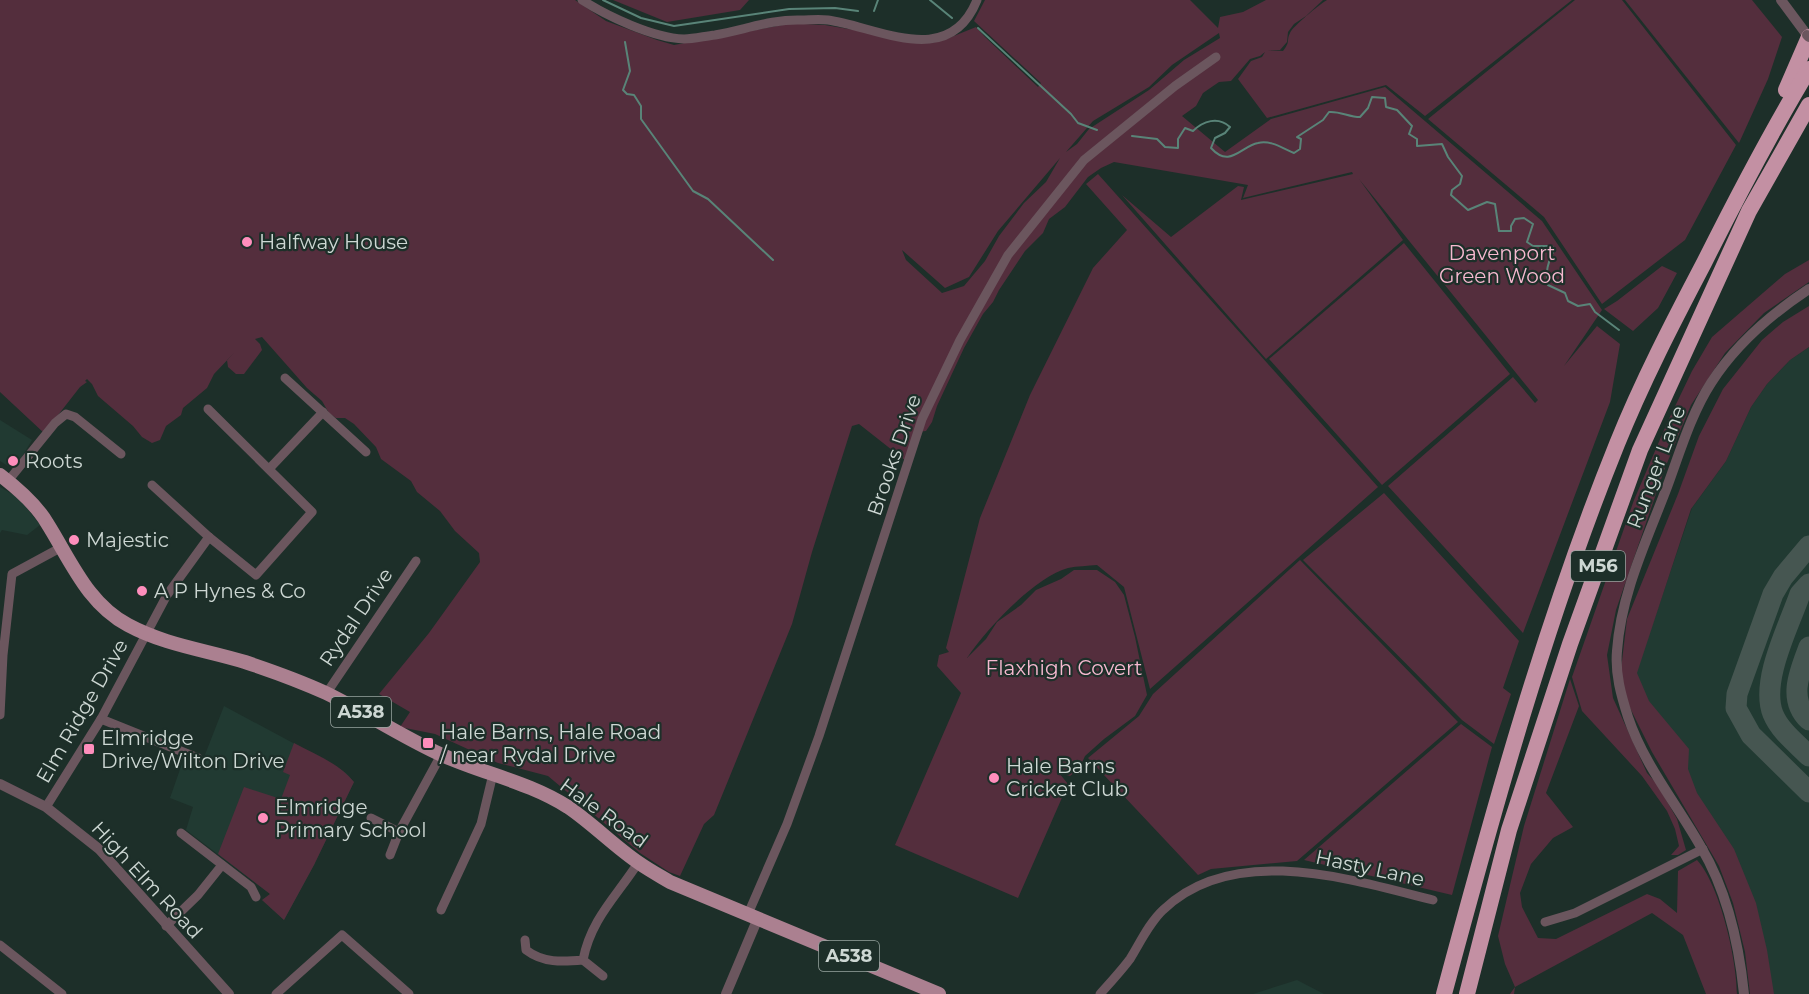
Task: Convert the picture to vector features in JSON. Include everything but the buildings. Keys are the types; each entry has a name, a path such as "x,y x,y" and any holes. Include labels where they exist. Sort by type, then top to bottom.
{"highway":[{"name":"M56","path":"1757,159 1809,37"},
{"name":"M56","path":"1444,994 1489,826 1548,635 1618,443 1673,323 1757,159 1809,69"},
{"name":"M56","path":"1467,994 1509,830 1570,644 1640,450 1749,211 1809,105"},
{"name":"M56","path":"1778,158 1809,117"}],"main road":[{"name":"Hale Road","path":"4,478 35,507 47,523 76,575 96,600 127,625 168,642 244,662 326,694 441,755 522,783 568,807 638,863 670,882 939,994"}],"street":[{"path":"582,0 594,8 635,26 684,39 790,20 828,20 906,40 943,36 958,28 974,8 977,0"},
{"path":"1781,0 1809,37"},
{"name":"Brooks Drive","path":"753,916 819,736 922,419 960,340 1008,255 1084,160 1175,86 1216,57"},
{"name":"Runger Lane","path":"1744,994 1740,957 1731,920 1702,849 1643,753 1628,719 1618,684 1616,653 1622,611 1693,418 1711,383 1740,344 1777,312 1809,289"},
{"path":"285,378 366,452"},
{"path":"152,485 209,537 256,575 312,512 208,409"},
{"path":"269,469 323,412"},
{"path":"4,478 66,414 75,417 121,454"},
{"name":"Elm Ridge Drive","path":"46,807 101,719 167,595 209,537"},
{"path":"0,715 2,655 12,574 60,548"},
{"name":"Rydal Drive","path":"326,694 416,561"},
{"path":"101,719 198,758"},
{"path":"390,855 399,832 441,755"},
{"path":"441,910 481,825 493,774"},
{"name":"High Elm Road","path":"0,784 46,807 99,849 229,994"},
{"path":"371,818 399,832"},
{"path":"181,833 251,887 256,897"},
{"path":"1545,922 1575,913 1702,849"},
{"path":"583,960 587,941 597,919 638,863"},
{"path":"166,926 198,895 222,865"},
{"name":"Hasty Lane","path":"1100,994 1128,962 1160,912 1193,887 1229,875 1315,872 1433,900"},
{"path":"726,994 753,916"},
{"path":"276,994 342,935 409,994"},
{"path":"525,940 526,950 545,959 557,962 583,960 603,976"},
{"path":"0,945 62,994"}],"shaded area":[{"path":"1809,347 1809,994 1764,994 1733,859 1677,765 1636,673 1692,508 1726,461 1751,407 1767,384 1790,360"},
{"path":"0,420 32,440 14,470 0,461"},
{"path":"0,487 19,498 40,525 27,535 2,530 0,533"},
{"name":"Elmridge Primary School","path":"224,706 334,765 354,782 314,865 284,920 262,900 270,894 186,830 193,807 170,798 184,758 201,765"},
{"path":"1297,980 1324,994 1253,994"}],"green space":[{"name":"Davenport Green Wood","path":"0,0 575,0 606,21 674,45 788,24 825,25 931,43 976,27 1038,87 1041,83 974,21 985,0 1190,0 1218,28 1220,17 1243,12 1266,0 1323,0 1294,24 1288,32 1287,42 1280,50 1267,50 1283,51 1287,45 1292,30 1327,0 1572,0 1425,116 1386,85 1267,118 1238,79 1251,61 1262,57 1265,52 1250,59 1231,81 1219,82 1203,93 1196,106 1182,116 1225,152 1271,119 1385,87 1542,221 1602,310 1564,366 1597,326 1620,344 1610,402 1523,633 1388,486 1513,377 1535,403 1538,400 1359,179 1403,240 1266,359 1122,195 1171,237 1238,186 1244,187 1241,200 1353,174 1352,172 1243,198 1248,185 1114,162 1101,168 1088,177 1065,207 1049,219 1043,233 1025,251 983,314 964,348 932,422 926,431 917,432 906,461 859,424 852,426 792,624 714,815 704,824 680,876 669,872 640,853 548,776 498,763 435,734 400,727 410,712 379,694 429,633 480,562 479,553 455,531 440,511 417,492 411,481 381,459 376,447 354,424 345,418 336,418 329,413 322,401 307,388 262,337 255,339 262,350 244,374 236,374 228,367 227,360 214,374 207,388 183,408 181,415 166,426 160,440 152,443 142,437 133,426 98,396 87,379 85,381 87,382 80,387 44,433 0,392","holes":["1219,33 1220,38 1184,60 1149,90 1089,129 1077,144 1066,152 1093,121 1149,87 1172,65","1060,158 1046,182 1024,203 999,236 985,261 964,286 942,293 906,260 902,250 945,288 969,277 998,231"]},
{"path":"613,0 749,0 740,10 667,22"},
{"path":"1575,0 1622,0 1736,145 1685,240 1602,304 1544,217 1428,119"},
{"path":"1625,0 1752,0 1782,37 1768,79 1739,143"},
{"name":"Flaxhigh Covert","path":"1098,174 1378,487 1150,689 1124,587 1097,565 1068,568 1055,573 1012,606 986,633 967,658 986,639 997,622 1021,605 1036,590 1061,579 1074,570 1097,570 1115,582 1124,595 1147,695 1135,716 1085,756 1079,769 1070,776 1059,773 1068,784 1018,898 895,845 961,693 937,666 939,655 949,652 946,648 980,518 1030,395 1093,268 1127,230 1086,184"},
{"path":"1404,243 1510,374 1382,485 1269,359"},
{"path":"1809,260 1809,282 1764,313 1725,353 1691,405 1665,468 1616,610 1607,655 1613,698 1647,773 1657,784 1677,819 1686,850 1678,855 1671,855 1679,846 1667,811 1642,776 1582,711 1572,677 1634,500 1692,371 1712,337 1785,274"},
{"path":"1662,266 1677,273 1658,308 1633,331 1604,309 1617,301"},
{"path":"1809,306 1809,347 1790,360 1767,384 1751,407 1726,461 1691,509 1637,673 1649,701 1689,749 1688,769 1697,793 1734,849 1756,903 1774,994 1750,994 1745,952 1733,903 1719,866 1652,752 1626,700 1621,669 1627,619 1699,436 1723,389 1762,340 1783,322"},
{"path":"1384,493 1519,641 1503,688 1511,694 1494,744 1462,720 1303,560"},
{"path":"1300,560 1458,722 1297,861 1211,869 1198,875 1088,758 1139,716 1153,694"},
{"path":"1570,679 1579,706 1546,793 1573,827 1553,838 1531,864 1520,893 1522,907 1538,938 1556,939 1647,894 1660,899 1677,913 1678,871 1697,860 1713,887 1726,924 1734,962 1737,994 1706,994 1683,935 1652,913 1515,987 1505,964 1498,936 1524,826"},
{"path":"1461,724 1492,747 1452,895 1304,860"},
{"path":"294,743 334,764 354,782 314,865 284,920 262,900 270,894 218,854 244,787 281,799 290,775 283,772"}],"waterway":[{"path":"603,0 641,18 674,26 789,9 835,8 858,11"},
{"path":"874,11 878,0"},
{"path":"930,0 952,18"},
{"path":"978,28 1078,123 1097,130"},
{"path":"625,42 630,71 623,90 627,94 634,95 641,106 641,119 693,191 708,199 773,260"},
{"path":"1132,136 1157,139 1165,147 1178,148 1178,139 1185,128 1193,131 1206,122 1216,121 1230,127 1225,133 1215,138 1211,148 1218,154 1235,155 1252,145 1263,142 1294,153 1300,149 1301,139 1297,137 1323,120 1329,112 1360,117 1368,108 1372,97 1385,98 1386,107 1397,110 1412,126 1409,134 1417,139 1417,146 1442,144 1448,157 1462,176 1460,184 1452,190 1451,195 1468,210 1487,202 1495,204 1499,231 1511,231 1515,219 1524,218 1533,224 1527,242 1533,246 1552,246 1554,250 1548,267 1548,285 1565,293 1568,301 1578,306 1590,304 1595,312 1619,330"}],"taxiway":[{"path":"1809,546 1783,577 1773,594 1737,694 1736,708 1751,735 1809,792"},
{"path":"1809,584 1800,594 1778,654 1770,686 1773,714 1780,726 1809,756"},
{"path":"1809,647 1797,685 1798,703 1809,720"}],"place":[{"name":"Halfway House","path":"247,242"},
{"name":"Roots","path":"13,461"},
{"name":"Majestic","path":"74,540"},
{"name":"A P Hynes & Co","path":"142,591"},
{"name":"Hale Barns, Hale Road / near Rydal Drive","path":"428,743"},
{"name":"Elmridge Drive/Wilton Drive","path":"89,749"},
{"name":"Hale Barns Cricket Club","path":"994,778"},
{"name":"Elmridge Primary School","path":"263,818"}]}
